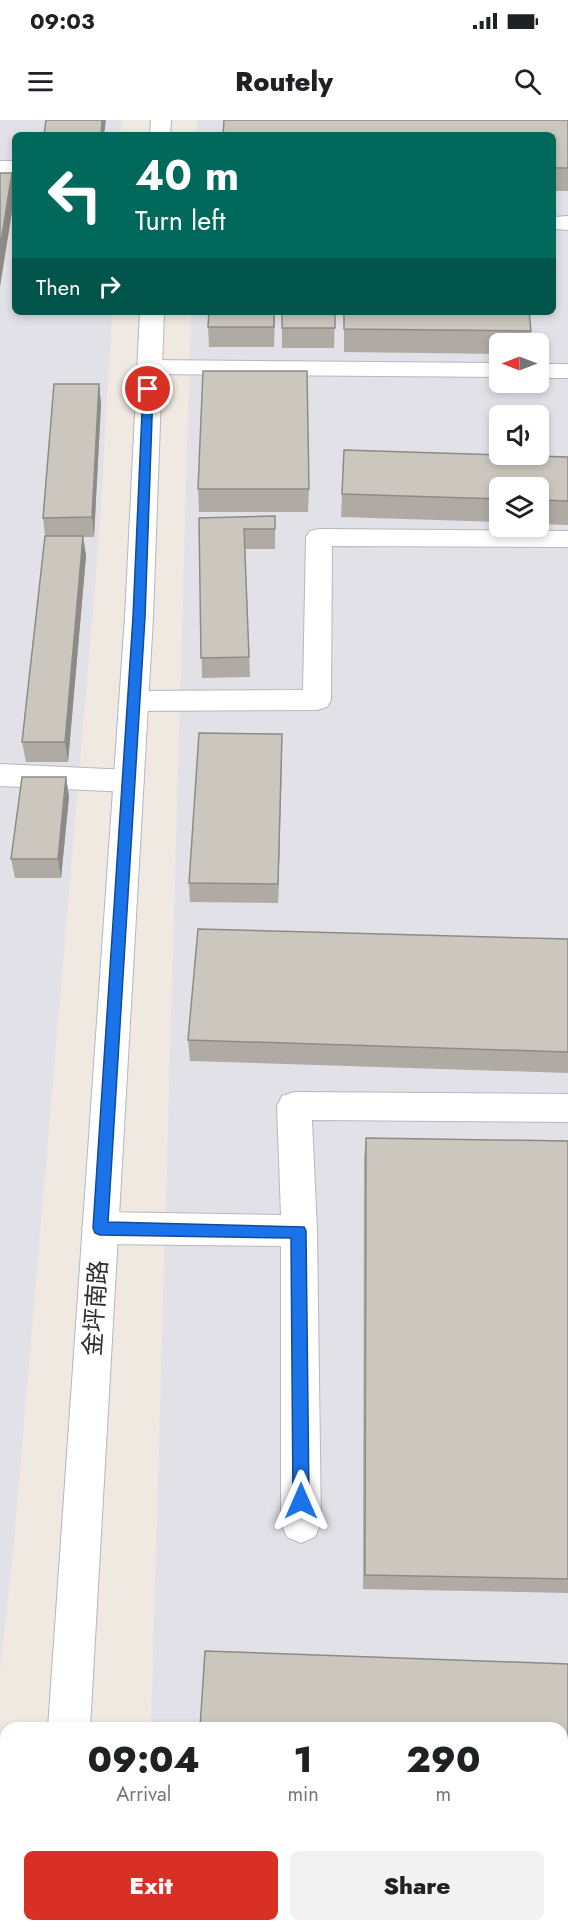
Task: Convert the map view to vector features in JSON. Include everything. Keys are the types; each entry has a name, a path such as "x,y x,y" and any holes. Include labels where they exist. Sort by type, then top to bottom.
{"street":[{"name":"金坪南路","path":"69,1722 129,781 152,315"},
{"path":"149,367 489,370"},
{"path":"549,371 568,371"},
{"path":"133,700 316,700 319,537 568,539"},
{"path":"0,775 129,781"},
{"path":"301,1523 299,1231 294,1106 568,1108"},
{"path":"100,1228 299,1231"}],"shaded area":[{"path":"0,120 122,120 121,132 12,132 12,315 112,315 99,538 13,1552 0,1670"},
{"path":"197,120 568,120 568,1722 151,1722 191,315 556,315 556,132 196,132"}],"building":[{"path":"46,120 102,120 101,132 44,132"},
{"path":"224,120 568,120 568,168 556,168 556,132 223,132"},
{"path":"0,173 12,173 0,248"},
{"path":"209,315 274,315 274,327 208,327"},
{"path":"282,315 335,315 335,328 282,328"},
{"path":"344,315 529,315 531,331 344,329"},
{"path":"203,371 307,371 309,489 198,489"},
{"path":"54,384 99,384 92,517 43,518"},
{"path":"344,450 489,455 489,465 549,465 549,456 568,457 568,501 549,500 549,477 489,477 489,499 342,494"},
{"path":"275,516 275,529 244,529 249,657 201,658 199,518"},
{"path":"45,536 83,536 65,742 22,742"},
{"path":"199,733 282,734 278,884 189,883"},
{"path":"22,777 66,777 58,859 11,859"},
{"path":"198,929 568,939 568,1052 188,1040"},
{"path":"366,1138 568,1141 568,1579 365,1575"},
{"path":"205,1651 568,1664 568,1722 200,1722"}],"route":[{"path":"148,389 139,617 100,1228 299,1231 301,1501"}]}
